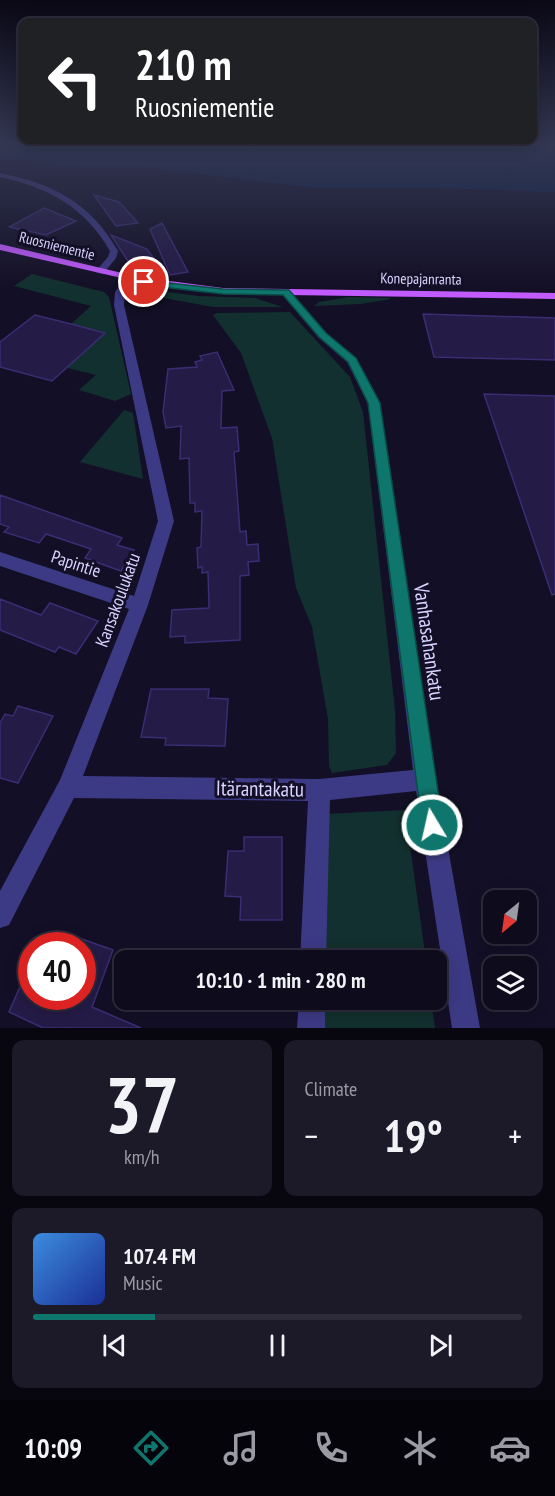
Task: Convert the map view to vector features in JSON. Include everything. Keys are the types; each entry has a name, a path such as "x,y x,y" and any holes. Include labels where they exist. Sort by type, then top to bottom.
{"main road":[{"name":"Ruosniementie","path":"0,247 128,279 178,288 286,292"},
{"name":"Konepajanranta","path":"286,292 555,296"}],"street":[{"path":"58,192 84,210 114,251 112,258 99,272"},
{"name":"Kansakoulukatu","path":"0,916 68,787 139,605 166,520 119,306 120,292 128,279"},
{"name":"Vanhasahankatu","path":"286,292 322,335 352,360 374,403 425,780 466,1028"},
{"name":"Papintie","path":"0,559 139,605"},
{"path":"319,790 425,780"},
{"name":"Itärantakatu","path":"68,787 319,790 314,950"},
{"path":"311,1028 312,1010"}],"green space":[{"path":"32,274 104,292 109,297 131,394 115,401 79,390 96,375 67,368 71,324 91,306 14,286"},
{"path":"153,290 198,296 255,298 283,307 213,307 137,293"},
{"path":"349,297 391,299 360,304 314,306 319,302"},
{"path":"290,312 350,377 363,412 395,710 396,753 387,765 332,773 329,766 328,719 312,627 296,588 272,438 241,353 213,315 217,313"},
{"path":"124,410 133,413 143,479 80,462"},
{"path":"405,810 425,950 324,950 325,814"},
{"path":"324,1010 433,1010 435,1028 324,1028"}],"building":[{"path":"94,195 119,202 138,223 116,226"},
{"path":"44,208 76,221 46,235 9,227"},
{"path":"162,223 188,272 170,275 150,229"},
{"path":"111,235 147,249 160,267 135,272"},
{"path":"423,314 555,318 555,360 434,357"},
{"path":"35,315 105,333 52,381 0,367 0,342"},
{"path":"217,352 234,390 222,391 221,428 237,427 239,451 234,452 240,532 246,531 247,545 258,544 259,561 248,562 249,575 240,576 240,640 185,643 185,636 170,637 172,610 209,608 208,572 202,573 202,567 198,568 197,548 201,547 202,511 195,512 195,503 190,503 189,458 180,459 181,426 166,428 163,412 168,369 197,367 195,362 202,360 200,356"},
{"path":"484,394 555,396 555,594 552,595"},
{"path":"0,495 122,538 117,545 134,550 121,571 85,558 91,549 46,534 39,543 4,532 9,527 0,524"},
{"path":"0,599 41,615 50,603 98,621 76,654 59,647 55,652 0,630"},
{"path":"151,689 209,689 208,698 228,699 225,746 165,745 166,738 141,737"},
{"path":"18,706 53,716 18,783 0,778 0,723 5,714 13,716"},
{"path":"244,837 282,837 282,920 240,920 241,897 225,896 228,851 244,851"},
{"path":"96,944 113,950 96,996"},
{"path":"18,991 18,1010 96,1009 141,1028 43,1028 9,1012"}],"route":[{"path":"144,282 178,288 286,292 322,335 352,360 374,403 432,825"}]}
